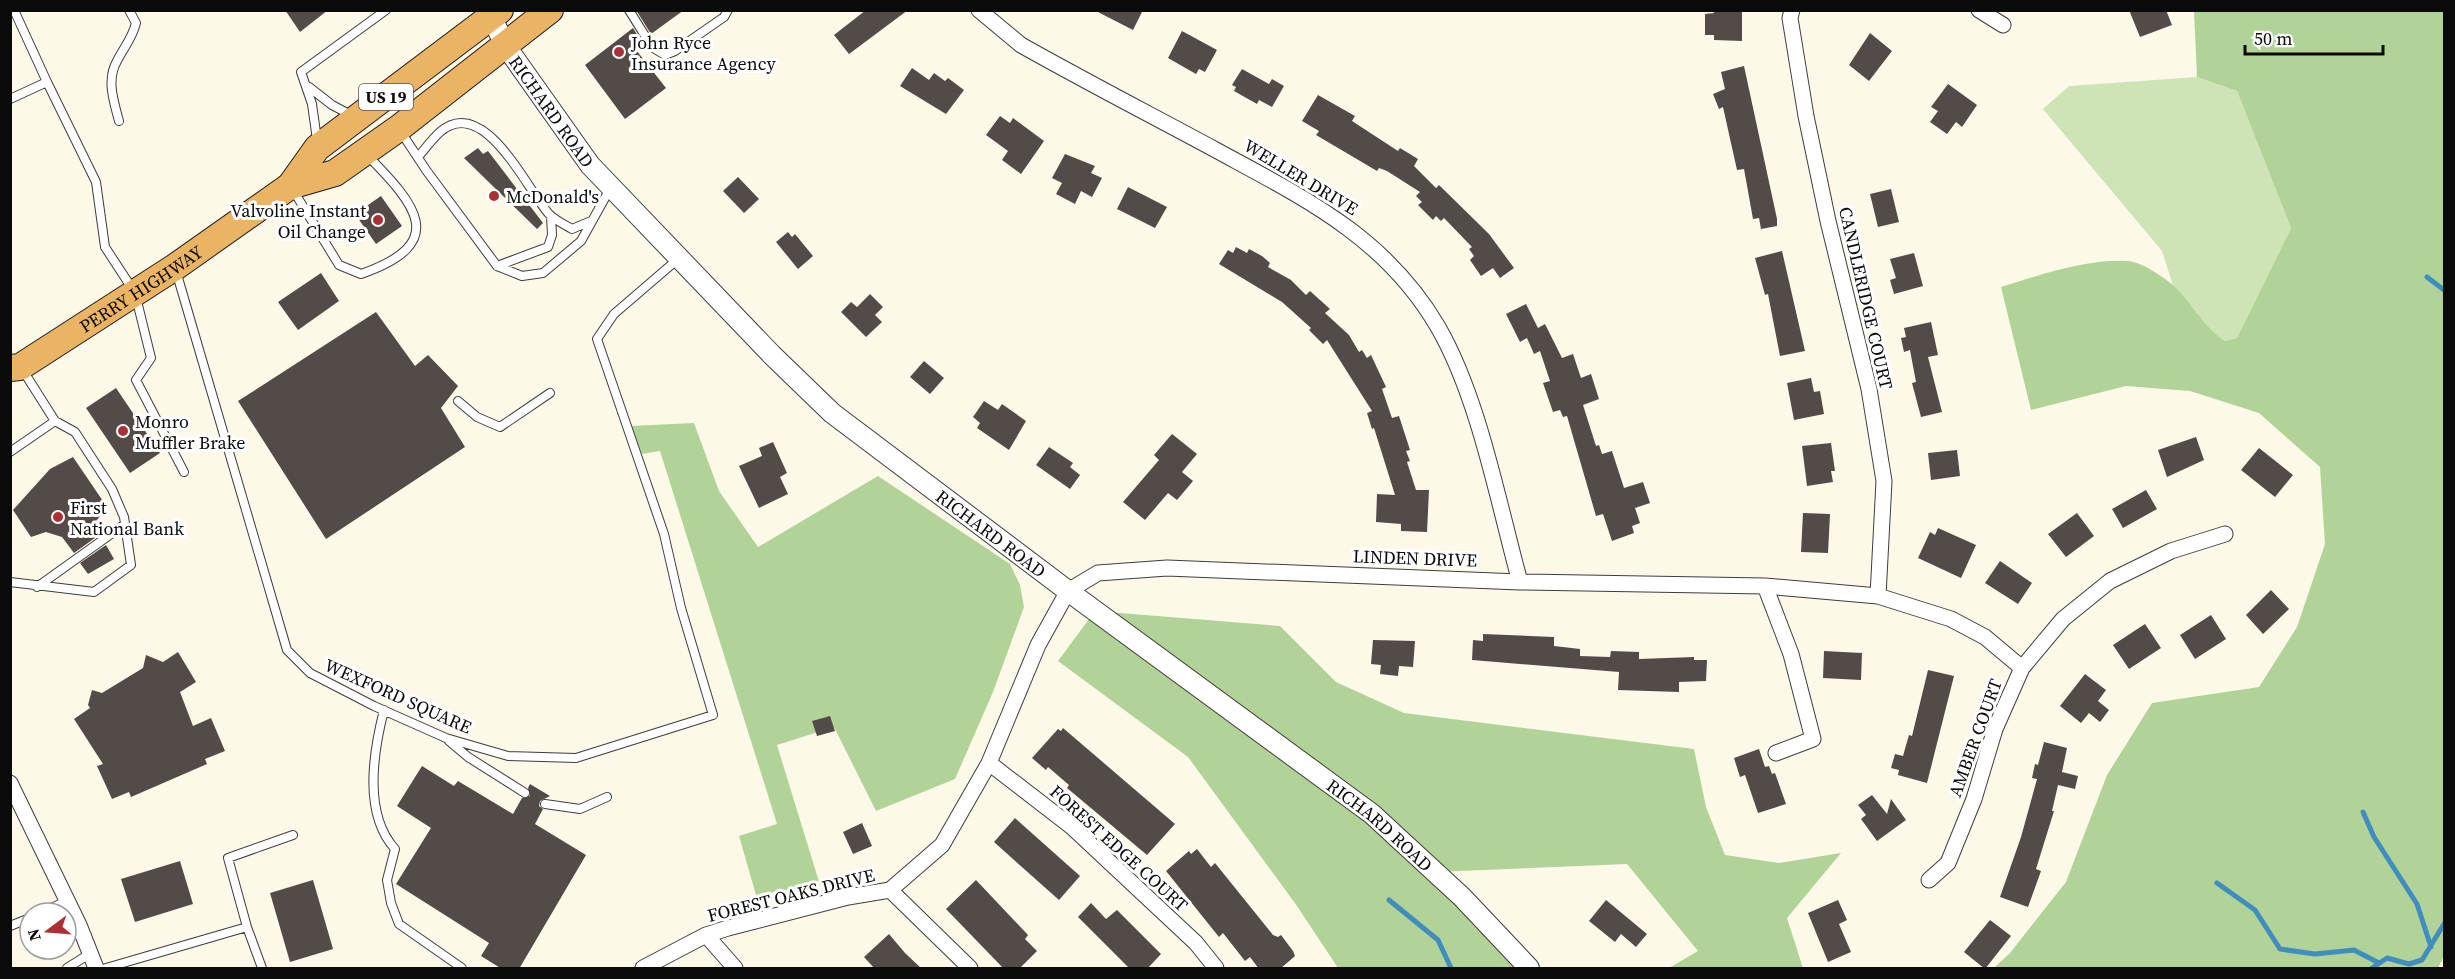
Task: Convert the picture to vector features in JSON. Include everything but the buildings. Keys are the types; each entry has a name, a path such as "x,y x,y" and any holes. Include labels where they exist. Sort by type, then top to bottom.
{"highway":[{"name":"PERRY HIGHWAY","path":"14,371 175,267 290,186 336,173 399,128 550,10"},
{"name":"PERRY HIGHWAY","path":"290,186 317,148 493,13"}],"street":[{"name":"WELLER DRIVE","path":"979,10 1021,45 1328,212 1382,256 1427,310 1458,368 1520,582"},
{"name":"CANDLERIDGE COURT","path":"1792,10 1790,18 1806,116 1828,221 1869,389 1884,481 1878,596"},
{"path":"1979,10 2003,25"},
{"name":"RICHARD ROAD","path":"493,13 505,45 577,149 679,258 832,413 1068,591 1372,814 1462,897 1529,969"},
{"name":"AMBER COURT","path":"1929,880 1948,863 1974,799 1995,729 2022,668 2063,619 2109,581 2171,552 2225,534"},
{"name":"LINDEN DRIVE","path":"1068,591 1098,573 1167,568 1520,582 1765,586 1878,596 1951,619 1985,637 2022,668"},
{"path":"1765,586 1791,654 1814,740 1776,753"},
{"name":"FOREST OAKS DRIVE","path":"643,969 706,935 848,897 890,890 942,845 989,763 1038,645 1068,591"},
{"name":"FOREST EDGE COURT","path":"989,763 1072,827 1196,943 1216,969"},
{"path":"10,783 67,901"},
{"path":"890,890 970,969"},
{"path":"78,925 96,969"},
{"path":"706,935 735,969"}],"lane":[{"path":"14,10 96,182 105,247 135,293 151,358 136,380 184,472"},
{"path":"119,121 111,86 115,63 131,40 136,23 129,10"},
{"path":"317,148 316,118 308,86 301,72 386,10"},
{"path":"629,10 652,47 665,55 724,17 728,10"},
{"path":"10,99 47,82"},
{"path":"308,86 332,105 358,118"},
{"path":"418,157 440,131 459,123 478,127 494,137 551,216 572,230 593,220"},
{"path":"399,128 497,266 522,276 543,273 581,241 611,187"},
{"path":"290,186 339,265 361,274 382,267 414,239 418,225 413,209 389,177 363,152"},
{"path":"497,266 548,247 552,235 551,216"},
{"name":"WEXFORD SQUARE","path":"175,267 287,650 310,673 446,738 508,756 576,758 712,715 681,608 664,534 597,339 614,314 679,258"},
{"path":"10,582 94,592 130,566 125,524 112,489 75,432 55,422 14,371"},
{"path":"458,401 477,417 500,427 550,393"},
{"path":"10,452 55,422"},
{"path":"38,587 125,524"},
{"path":"384,710 376,740 374,783 376,809 383,836 395,849 387,880 390,903 399,924 462,969"},
{"path":"446,738 468,757 525,793"},
{"path":"545,804 580,809 608,797"},
{"path":"262,969 247,927 228,858 293,836"},
{"path":"106,969 247,927"},
{"path":"67,969 91,953"}],"green space":[{"path":"2194,11 2444,11 2444,956 2438,968 1994,968 2010,953 2066,882 2107,775 2152,703 2259,687 2297,627 2325,544 2320,467 2259,413 2190,391 2126,386 2031,410 2001,287 2079,265 2111,261 2133,262 2151,270 2172,284 2209,327 2225,341 2237,338 2291,228 2237,91 2197,77"},
{"path":"2197,77 2237,91 2291,228 2237,338 2225,341 2205,327 2173,285 2162,251 2043,109 2069,86"},
{"path":"694,423 719,491 758,547 878,476 1010,564 1020,585 1024,607 993,692 955,779 876,811 834,727 777,745 820,885 756,895 739,836 777,824 660,451 642,454 631,426"},
{"path":"1095,611 1280,626 1336,682 1404,713 1694,749 1706,807 1725,855 1779,863 1841,853 1787,918 1803,968 1669,968 1698,951 1627,864 1435,872 1529,968 1338,968 1297,906 1188,757 1058,661"}],"waterway":[{"path":"2427,277 2444,290"},
{"path":"2363,812 2374,837 2417,904 2431,947"},
{"path":"2217,883 2255,910 2280,949 2315,954 2354,950 2379,963"},
{"path":"1389,900 1438,940 1451,968"},
{"path":"2372,968 2387,958 2409,964 2422,960 2444,924"}],"place":[{"name":"John Ryce Insurance Agency","path":"619,52"},
{"name":"McDonald's","path":"494,196"},
{"name":"Valvoline Instant Oil Change","path":"378,220"},
{"name":"Monro Muffler Brake","path":"123,431"},
{"name":"First National Bank","path":"58,517"}]}
